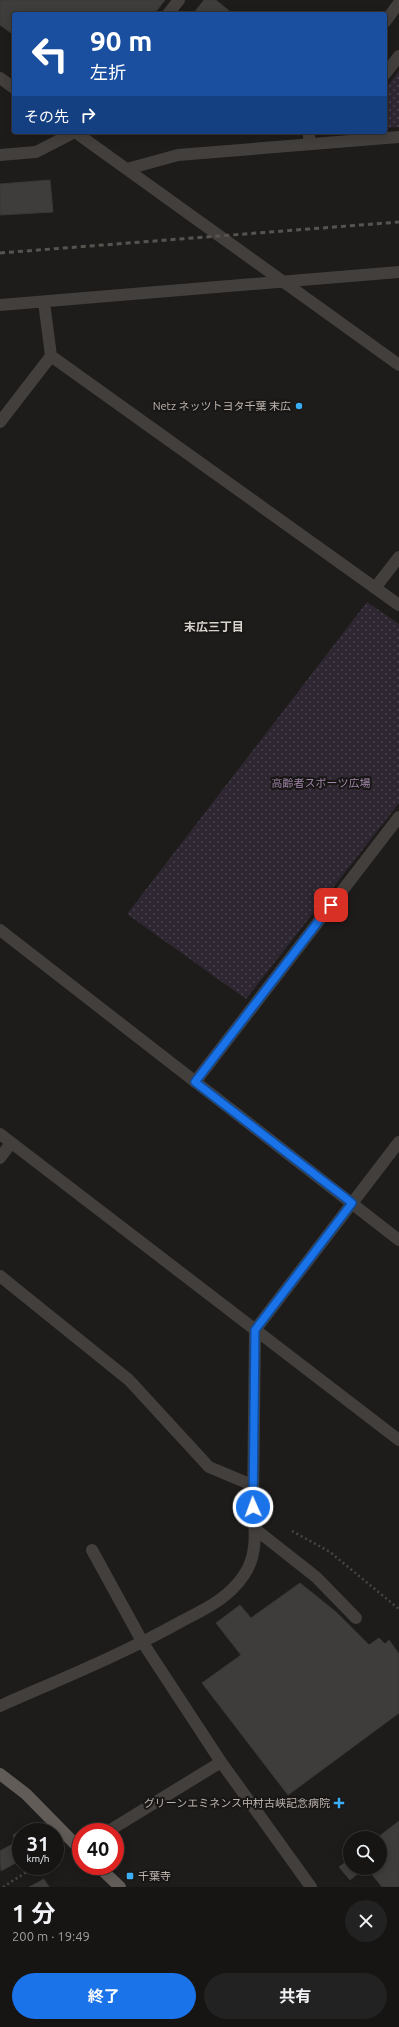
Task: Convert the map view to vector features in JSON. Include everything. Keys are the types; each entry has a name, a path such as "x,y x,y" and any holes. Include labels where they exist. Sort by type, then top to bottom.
{"main road":[{"path":"0,1774 26,1794 72,1840"},
{"path":"107,1875 120,1887"}],"street":[{"path":"170,12 179,0"},
{"path":"387,19 399,4"},
{"path":"387,71 399,56"},
{"path":"0,78 12,87"},
{"path":"0,155 36,152 71,134"},
{"path":"78,134 399,365"},
{"path":"332,143 339,134"},
{"path":"127,169 178,155 309,138 332,143 399,137"},
{"path":"0,305 281,280 399,272"},
{"path":"0,422 51,356 44,302"},
{"path":"51,356 399,605"},
{"path":"375,588 399,557"},
{"path":"195,1082 399,817"},
{"path":"0,930 399,1240"},
{"path":"0,1134 399,1440"},
{"path":"0,1706 143,1643 221,1600 236,1586 245,1574 251,1561 255,1544 252,1485 255,1330 399,1142"},
{"path":"0,1158 11,1143"},
{"path":"0,1276 129,1380 210,1467 252,1485"},
{"path":"255,1529 316,1577 356,1618"},
{"path":"92,1550 143,1643 221,1762 311,1887"},
{"path":"122,1823 221,1762"}],"path":[{"path":"290,1530 330,1552 399,1610"},
{"path":"2,1887 21,1875"}],"green space":[{"path":"399,71 399,127 387,128 387,86"},
{"name":"高齢者スポーツ広場","path":"367,602 399,624 399,803 246,999 127,914"}],"building":[{"path":"0,0 165,0 156,12 12,12 12,34 0,25"},
{"path":"204,0 216,0 231,12 195,12"},
{"path":"50,180 53,212 0,215 0,184"},
{"path":"300,1583 336,1612 369,1645 379,1638 385,1644 389,1640 399,1654 399,1713 288,1795 202,1683 241,1655 216,1623 240,1605 251,1618"},
{"path":"399,1821 399,1887 382,1887 373,1875 387,1875 386,1831"},
{"path":"12,1844 12,1865 1,1871 0,1851"},
{"path":"343,1864 343,1872 339,1867"},
{"path":"346,1875 356,1875 350,1880"},
{"path":"44,1879 49,1887 29,1887"}],"railway":[{"path":"0,253 399,222"}],"place":[{"name":"Netz ネッツトヨタ千葉 末広","path":"299,406"},
{"name":"グリーンエミネンス中村古峡記念病院","path":"339,1803"},
{"name":"千葉寺","path":"130,1876"}],"district":[{"name":"末広三丁目","path":"214,627"}],"route":[{"path":"253,1507 252,1485 255,1330 352,1203 195,1082 331,905"}]}
